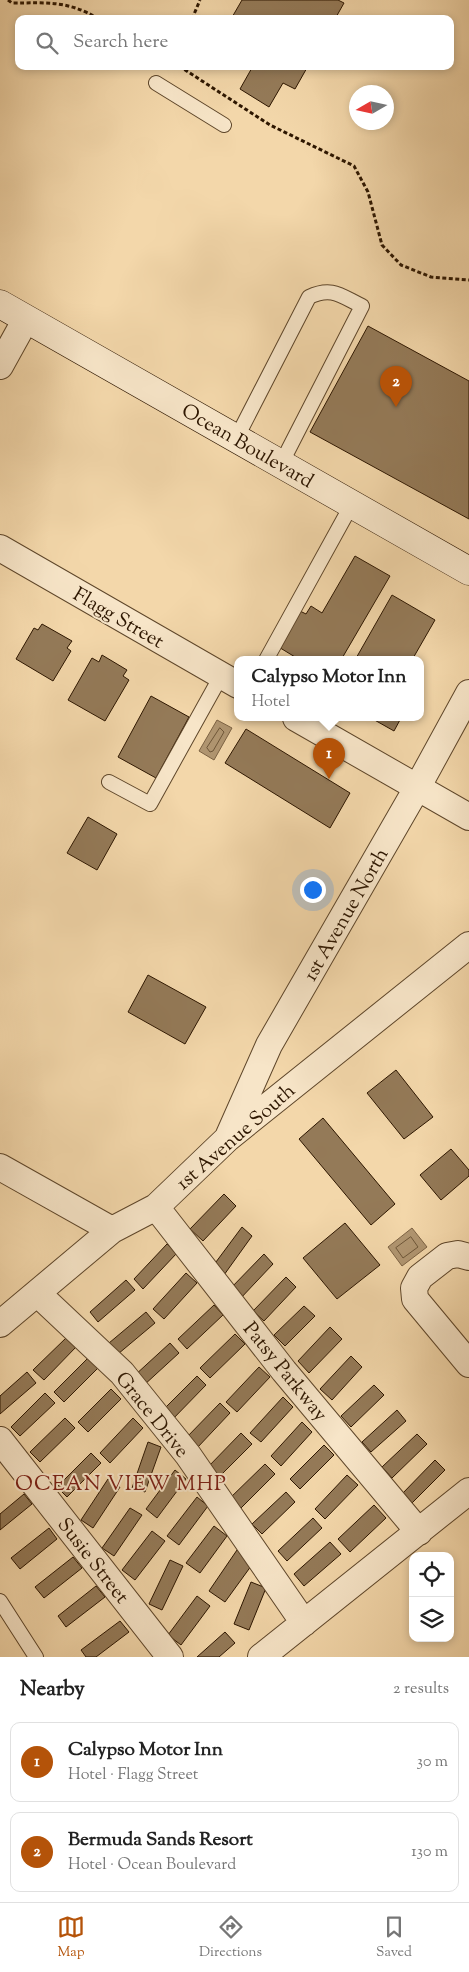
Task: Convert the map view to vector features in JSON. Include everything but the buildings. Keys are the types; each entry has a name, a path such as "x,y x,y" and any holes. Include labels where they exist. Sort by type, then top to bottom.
{"main road":[{"name":"Ocean Boulevard","path":"0,304 469,571"}],"street":[{"path":"0,366 26,319"},
{"name":"Flagg Street","path":"0,548 229,681"},
{"name":"1st Avenue North","path":"228,1138 269,1046 417,788 469,693"},
{"path":"302,721 469,817"},
{"name":"1st Avenue South","path":"0,1324 112,1230 156,1207 228,1138 469,946"},
{"path":"0,1167 112,1230"},
{"name":"Patsy Parkway","path":"156,1207 284,1371 418,1532"},
{"path":"469,1258 458,1254 448,1256 420,1277 414,1288 415,1299 469,1364"},
{"name":"Grace Drive","path":"37,1293 122,1373 140,1395 188,1455 304,1623"},
{"name":"Susie Street","path":"0,1440 170,1657"},
{"path":"261,1657 469,1491"}],"lane":[{"path":"156,82 224,125"},
{"path":"236,439 309,298 320,292 332,291 362,306 281,464"},
{"path":"268,656 352,504"},
{"path":"109,782 150,804 229,681"},
{"path":"0,1601 36,1657"}],"path":[{"path":"8,0 12,3 60,3 92,15"},
{"path":"194,15 200,0"},
{"path":"185,70 270,125 354,166 368,192 382,245 401,266 431,277 469,280"}],"water":[{"path":"217,720 232,728 214,760 199,751"},
{"path":"412,1228 427,1247 402,1266 388,1247"}],"place":[{"name":"Bermuda Sands Resort","path":"396,407"},
{"name":"Calypso Motor Inn","path":"329,779"}],"district":[{"name":"OCEAN VIEW MHP","path":"121,1483"}]}
